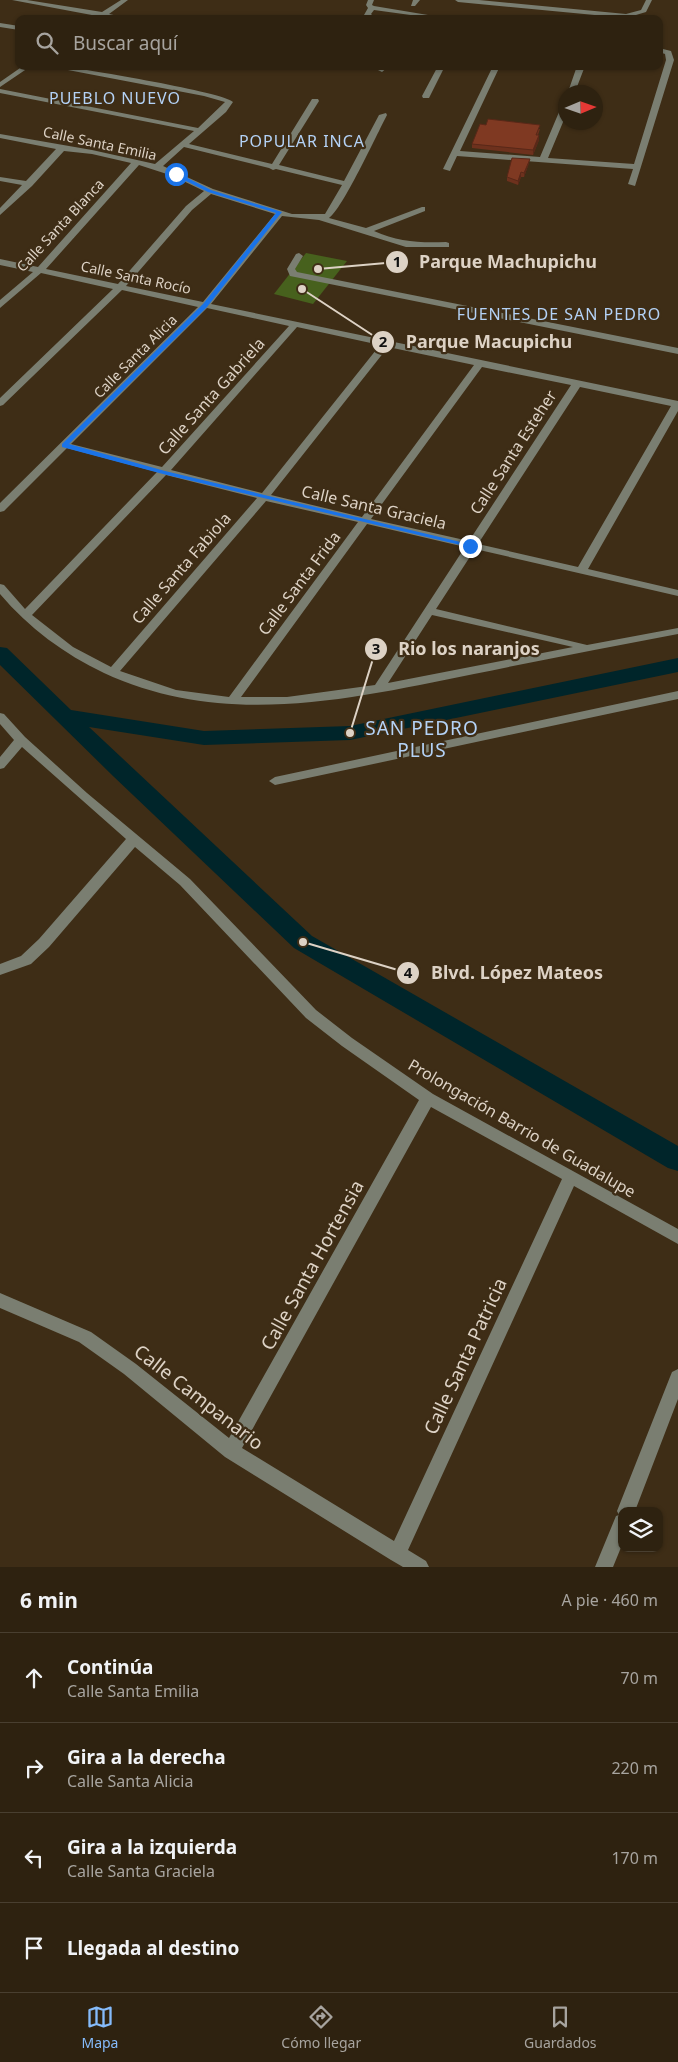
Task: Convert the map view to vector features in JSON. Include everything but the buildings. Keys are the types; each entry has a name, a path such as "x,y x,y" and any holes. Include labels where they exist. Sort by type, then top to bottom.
{"street":[{"path":"15,0 90,15"},
{"path":"103,15 124,0"},
{"path":"458,0 487,1 564,10 588,15"},
{"path":"564,10 569,0"},
{"path":"630,15 644,11 648,0"},
{"path":"367,15 370,2 425,15"},
{"path":"0,25 15,27"},
{"path":"632,184 670,60 668,53 663,51"},
{"path":"0,86 22,70"},
{"path":"72,70 218,97 228,102 223,110 157,167"},
{"path":"426,96 438,70"},
{"path":"447,169 495,70"},
{"path":"574,85 580,70"},
{"path":"0,91 200,130"},
{"path":"274,168 315,101"},
{"path":"319,218 328,216 333,210 383,115"},
{"path":"543,160 558,124"},
{"name":"Calle Santa Emilia","path":"0,136 92,152 157,167 210,191 291,216 319,218 367,231 391,242 406,246 446,245"},
{"path":"184,145 274,168 348,184"},
{"path":"0,213 62,148"},
{"path":"455,153 638,167"},
{"name":"Calle Santa Blanca","path":"0,305 38,271 137,162"},
{"path":"0,178 29,184"},
{"path":"0,403 120,287 190,208 210,191"},
{"path":"367,231 422,209"},
{"name":"Calle Santa Alicia","path":"0,509 205,306 280,212"},
{"path":"299,256 291,269 293,274 678,351"},
{"name":"Calle Santa Rocío","path":"0,262 677,405"},
{"name":"Calle Santa Gabriela","path":"24,615 163,472 294,325"},
{"name":"Calle Santa Fabiola","path":"113,672 264,497 385,344"},
{"name":"Calle Santa Frida","path":"232,701 366,521 480,363"},
{"name":"Calle Santa Esteher","path":"379,688 577,384"},
{"path":"581,571 677,405"},
{"name":"Calle Santa Graciela","path":"64,445 264,497 678,593"},
{"path":"0,587 24,615 68,649 113,672 182,694 232,701 315,698 379,688 678,631"},
{"path":"429,611 588,648"},
{"path":"275,781 678,695"},
{"name":"Prolongación Barrio de Guadalupe","path":"0,717 21,740 134,840 185,882 311,1014 347,1042 428,1098 678,1236"},
{"path":"0,765 21,740"},
{"path":"0,970 26,960 44,943 134,840"},
{"name":"Calle Santa Hortensia","path":"231,1451 428,1098"},
{"name":"Calle Santa Patricia","path":"397,1554 571,1176"},
{"name":"Calle Campanario","path":"0,1300 84,1337 130,1369 231,1451 420,1567"},
{"path":"628,1507 678,1377"},
{"path":"604,1567 618,1532"}],"green space":[{"path":"306,253 347,261 313,304 274,294"}],"waterway":[{"path":"0,653 65,716"},
{"path":"65,716 204,738 350,733 678,665"},
{"path":"65,716 303,942 678,1160"}],"place":[{"name":"Parque Machupichu","path":"318,269"},
{"name":"Parque Macupichu","path":"302,289"},
{"name":"Rio los naranjos","path":"350,733"},
{"name":"Blvd. López Mateos","path":"303,942"}],"district":[{"name":"PUEBLO NUEVO","path":"115,98"},
{"name":"POPULAR INCA","path":"302,141"},
{"name":"FUENTES DE SAN PEDRO","path":"559,314"},
{"name":"SAN PEDRO PLUS","path":"422,739"}],"route":[{"path":"176,174 210,191 280,212 205,306 64,445 163,472 470,546"}]}
